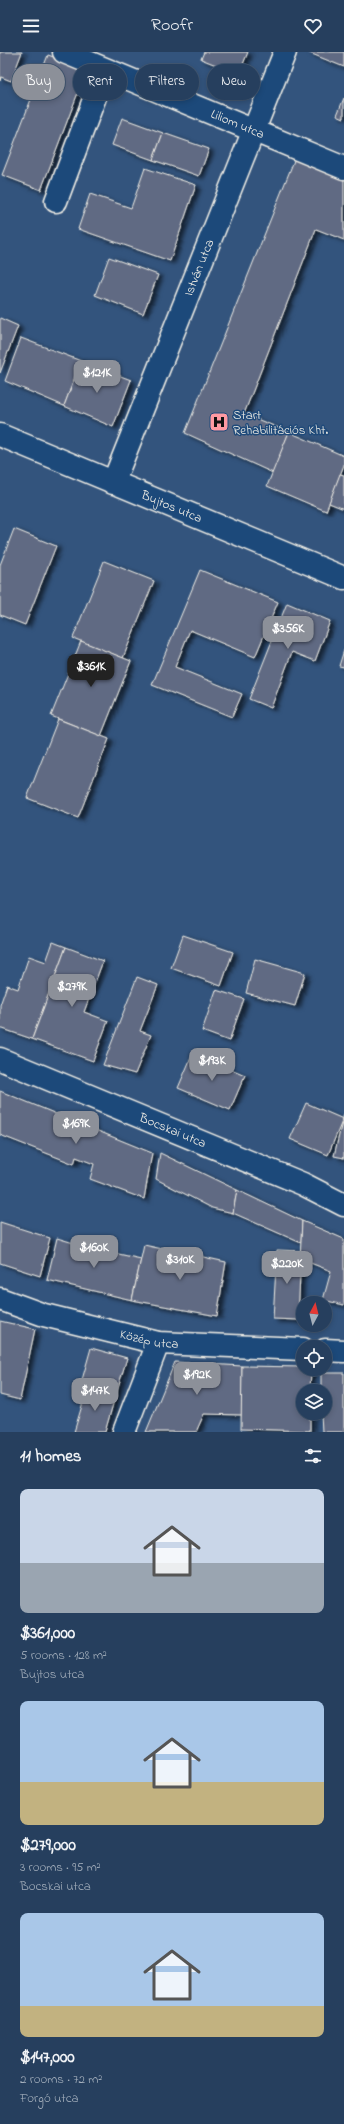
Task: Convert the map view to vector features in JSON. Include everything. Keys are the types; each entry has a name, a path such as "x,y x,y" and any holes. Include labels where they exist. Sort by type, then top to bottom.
{"street":[{"name":"Liliom utca","path":"64,52 91,64"},
{"name":"István utca","path":"113,483 252,131 285,52"},
{"name":"Liliom utca","path":"127,79 344,168"},
{"path":"56,201 94,100"},
{"name":"Bujtos utca","path":"0,435 344,578"},
{"name":"Bocskai utca","path":"0,1059 303,1184 344,1205"},
{"name":"Közép utca","path":"0,1299 44,1315 158,1343 296,1349"},
{"path":"124,1432 158,1343"},
{"path":"332,1350 344,1351"}],"building":[{"path":"0,52 22,52 17,64 12,64 11,81 1,77 0,81"},
{"path":"204,52 248,52 243,64 214,64 201,59"},
{"path":"307,52 344,52 344,67"},
{"path":"48,55 73,64 73,100 75,100 41,190 2,175 31,100 65,100 65,64 45,64"},
{"path":"344,98 344,118 337,115"},
{"path":"122,118 163,133 153,160 112,145"},
{"path":"163,133 209,149 199,176 153,160"},
{"path":"295,158 344,179 344,240 316,229 244,414 289,432 273,473 185,433"},
{"path":"145,168 196,185 170,261 78,229 90,194 131,208"},
{"path":"109,257 158,275 143,314 95,295"},
{"path":"0,318 18,326 0,373"},
{"path":"21,338 81,361 64,406 5,381"},
{"path":"81,361 131,380 113,427 64,406"},
{"path":"289,432 344,456 344,465 326,511 267,486"},
{"path":"340,474 344,475 344,509 329,503"},
{"path":"14,529 56,546 25,625 0,615 0,565"},
{"path":"104,561 154,581 123,658 73,638"},
{"path":"200,570 278,602 255,657 190,630 175,667 242,694 232,717 152,685"},
{"path":"287,603 330,621 315,661 292,652 271,708 249,699"},
{"path":"81,641 131,661 101,736 51,716"},
{"path":"344,650 344,667 339,666"},
{"path":"58,719 109,739 78,818 27,798"},
{"path":"183,935 233,952 221,986 171,968"},
{"path":"53,942 66,947 32,1039 0,1028 0,1005 7,985 18,989 29,956 46,962"},
{"path":"66,947 103,961 84,1012 108,1021 93,1061 32,1039"},
{"path":"255,959 305,973 295,1006 246,993"},
{"path":"137,977 158,985 140,1031 151,1035 135,1074 103,1065"},
{"path":"216,990 244,999 229,1041 202,1031"},
{"path":"193,1053 245,1075 230,1110 178,1088"},
{"path":"0,1091 152,1153 144,1199 90,1179 94,1164 76,1157 74,1164 0,1135"},
{"path":"306,1103 343,1119 328,1155 290,1139"},
{"path":"344,1114 344,1158 334,1156"},
{"path":"160,1153 237,1190 233,1213 212,1208 156,1179"},
{"path":"237,1190 302,1221 301,1243 233,1213"},
{"path":"302,1221 344,1239 344,1305 332,1302 332,1296 324,1296 331,1271 300,1259"},
{"path":"0,1222 50,1238 40,1276 0,1263"},
{"path":"57,1238 77,1244 86,1241 108,1247 114,1253 141,1259 132,1300 47,1280"},
{"path":"144,1245 176,1252 175,1262 184,1264 185,1253 226,1262 217,1316 132,1300"},
{"path":"277,1250 301,1251 299,1296 296,1296 296,1320 273,1319"},
{"path":"0,1321 35,1329 20,1400 0,1395"},
{"path":"91,1348 127,1358 115,1397 80,1387"},
{"path":"175,1362 242,1366 242,1415 204,1414 196,1432 146,1432"},
{"path":"242,1366 296,1367 296,1376 311,1376 310,1384 296,1384 296,1420 310,1420 310,1431 241,1429"},
{"path":"332,1373 344,1373 344,1432 322,1432 321,1420 332,1420 332,1384 321,1384 321,1376 332,1376"},
{"path":"87,1389 115,1397 105,1432 74,1432"}],"place":[{"name":"Start Rehabilitációs Kht.","path":"219,422"}]}
